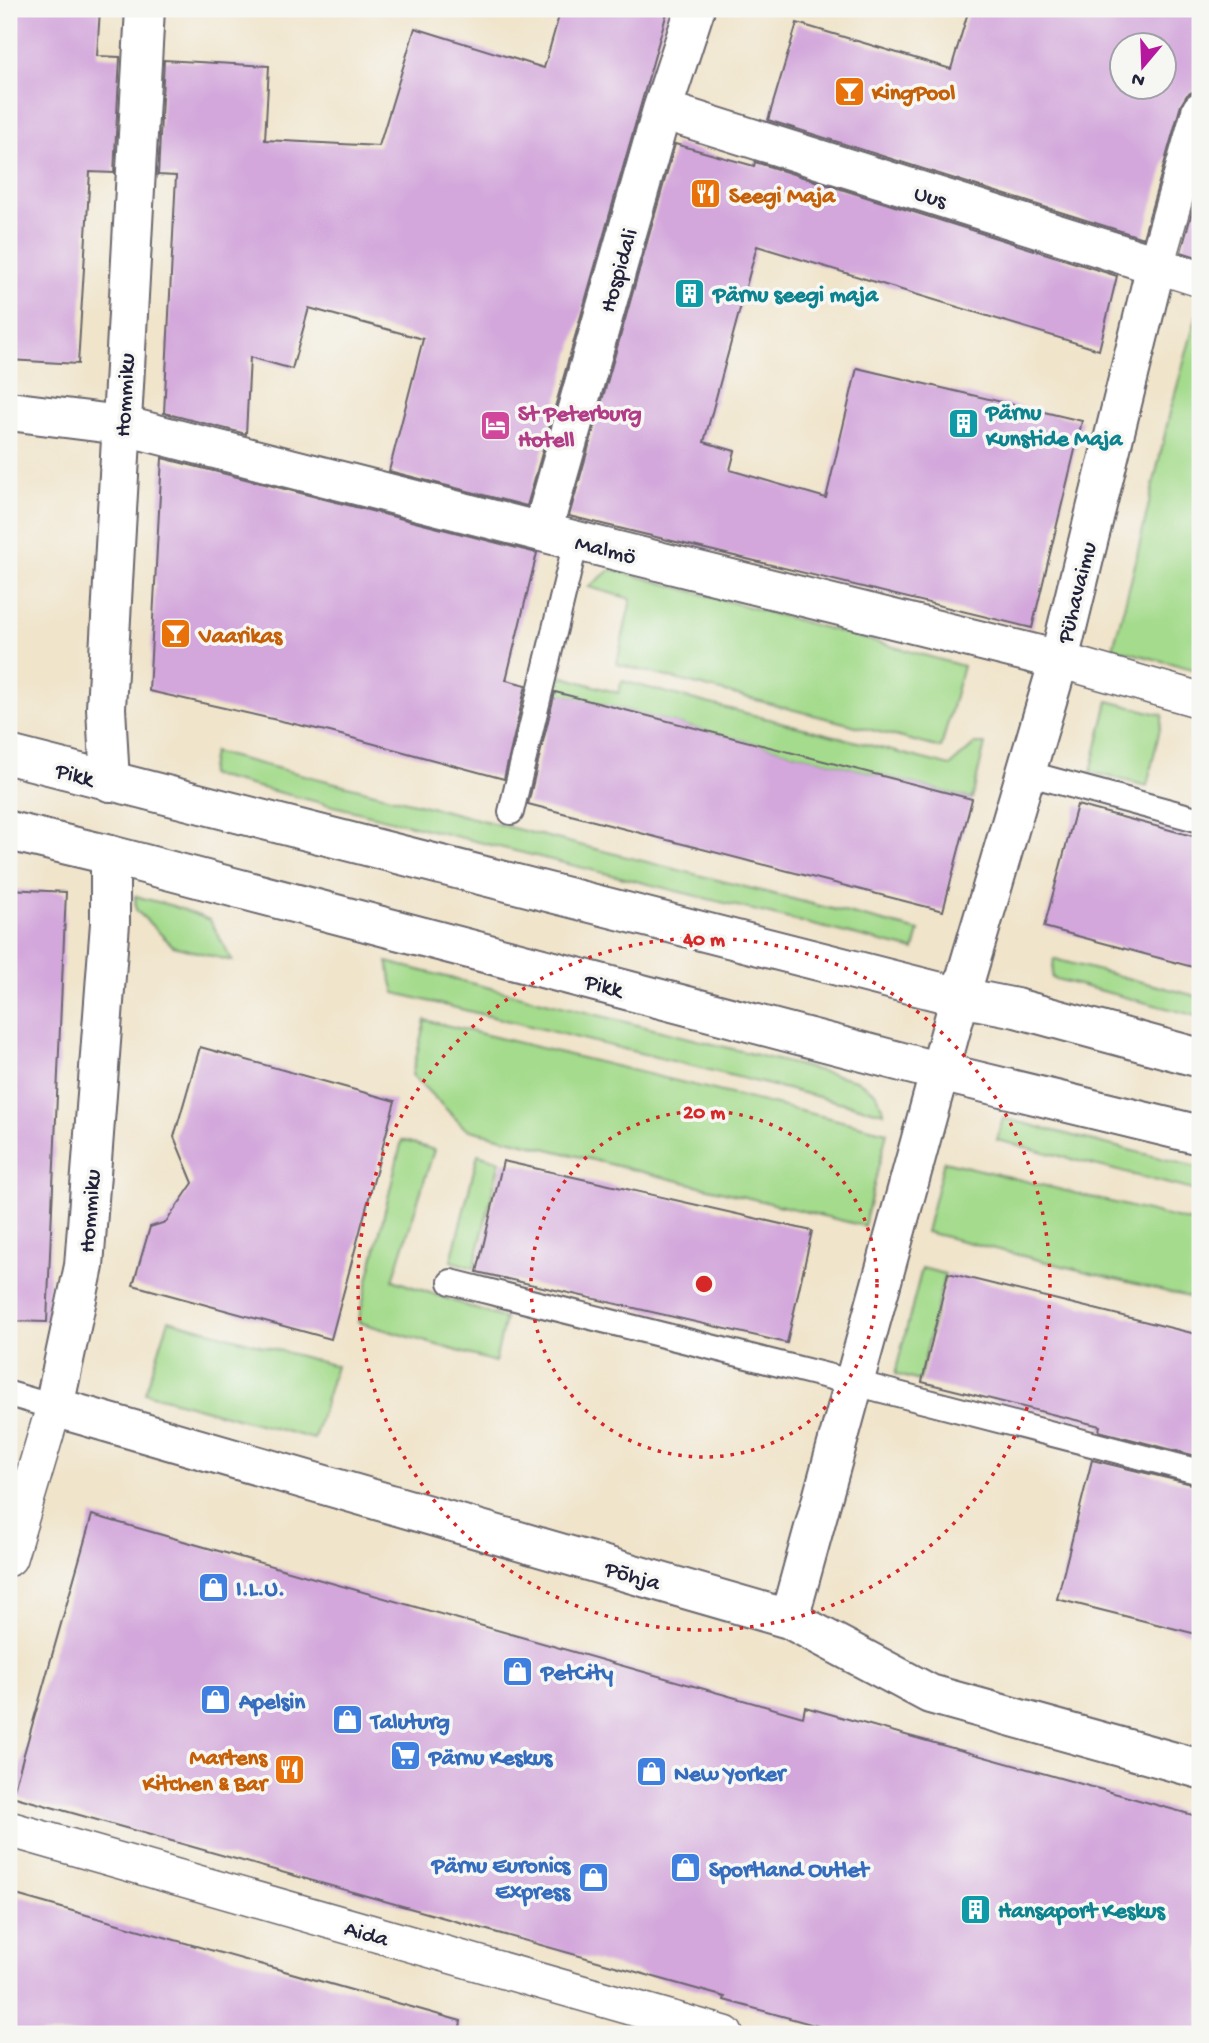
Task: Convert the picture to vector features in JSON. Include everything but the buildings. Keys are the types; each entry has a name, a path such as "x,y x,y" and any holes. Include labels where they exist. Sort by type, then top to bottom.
{"street":[{"name":"Hommiku","path":"110,782 106,708 145,9"},
{"name":"Hospidali","path":"559,536 662,110 695,9"},
{"name":"Uus","path":"662,110 1200,279"},
{"name":"Pühavaimu","path":"789,1619 960,997 1059,660 1156,265 1200,110"},
{"name":"Malmö","path":"9,411 121,425 1059,660 1200,700"},
{"name":"Pikk","path":"9,755 960,997 1016,1008 1200,1058"},
{"name":"Pikk","path":"9,831 940,1072 1200,1135"},
{"name":"Hommiku","path":"9,1558 54,1407 84,1266 110,923 110,855"},
{"name":"Põhja","path":"54,1407 789,1619 930,1694 1200,1769"},
{"name":"Aida","path":"9,1829 725,2034"}],"lane":[{"path":"511,812 559,536"},
{"path":"1026,773 1200,820"},
{"path":"451,1282 1200,1472"},
{"path":"9,1394 54,1407"}],"green space":[{"path":"1197,315 1200,316 1200,671 1113,648 1170,412"},
{"path":"611,569 963,666 941,748 617,664 631,599 589,587"},
{"path":"557,675 618,693 622,681 950,766 975,744 985,744 972,799 553,692"},
{"path":"1108,701 1163,715 1147,786 1091,772"},
{"path":"213,752 919,931 914,950 209,775"},
{"path":"135,896 210,920 232,961 173,946 136,910"},
{"path":"1054,959 1200,997 1200,1017 1052,978"},
{"path":"387,962 856,1080 877,1094 884,1113 395,993"},
{"path":"425,1020 887,1132 864,1226 466,1129 412,1075"},
{"path":"1003,1118 1200,1168 1200,1192 997,1140"},
{"path":"402,1140 434,1150 393,1280 505,1319 495,1362 358,1322"},
{"path":"478,1154 500,1161 474,1268 451,1261"},
{"path":"944,1161 1200,1224 1200,1300 926,1232"},
{"path":"922,1268 945,1274 919,1381 895,1374"},
{"path":"169,1320 336,1366 314,1439 145,1393"}],"place":[{"name":"KingPool","path":"849,91"},
{"name":"Seegi Maja","path":"706,194"},
{"name":"Pärnu seegi maja","path":"690,293"},
{"name":"Pärnu Kunstide Maja","path":"963,424"},
{"name":"St Peterburg Hotell","path":"495,425"},
{"name":"Vaarikas","path":"176,634"},
{"name":"I.L.U.","path":"213,1587"},
{"name":"PetCity","path":"518,1671"},
{"name":"Apelsin","path":"216,1700"},
{"name":"Taluturg","path":"348,1720"},
{"name":"Pärnu Keskus","path":"406,1756"},
{"name":"Martens Kitchen & Bar","path":"290,1769"},
{"name":"New Yorker","path":"651,1772"},
{"name":"Sportland Outlet","path":"686,1868"},
{"name":"Pärnu Euronics Express","path":"593,1877"},
{"name":"Hansaport Keskus","path":"975,1909"}]}
